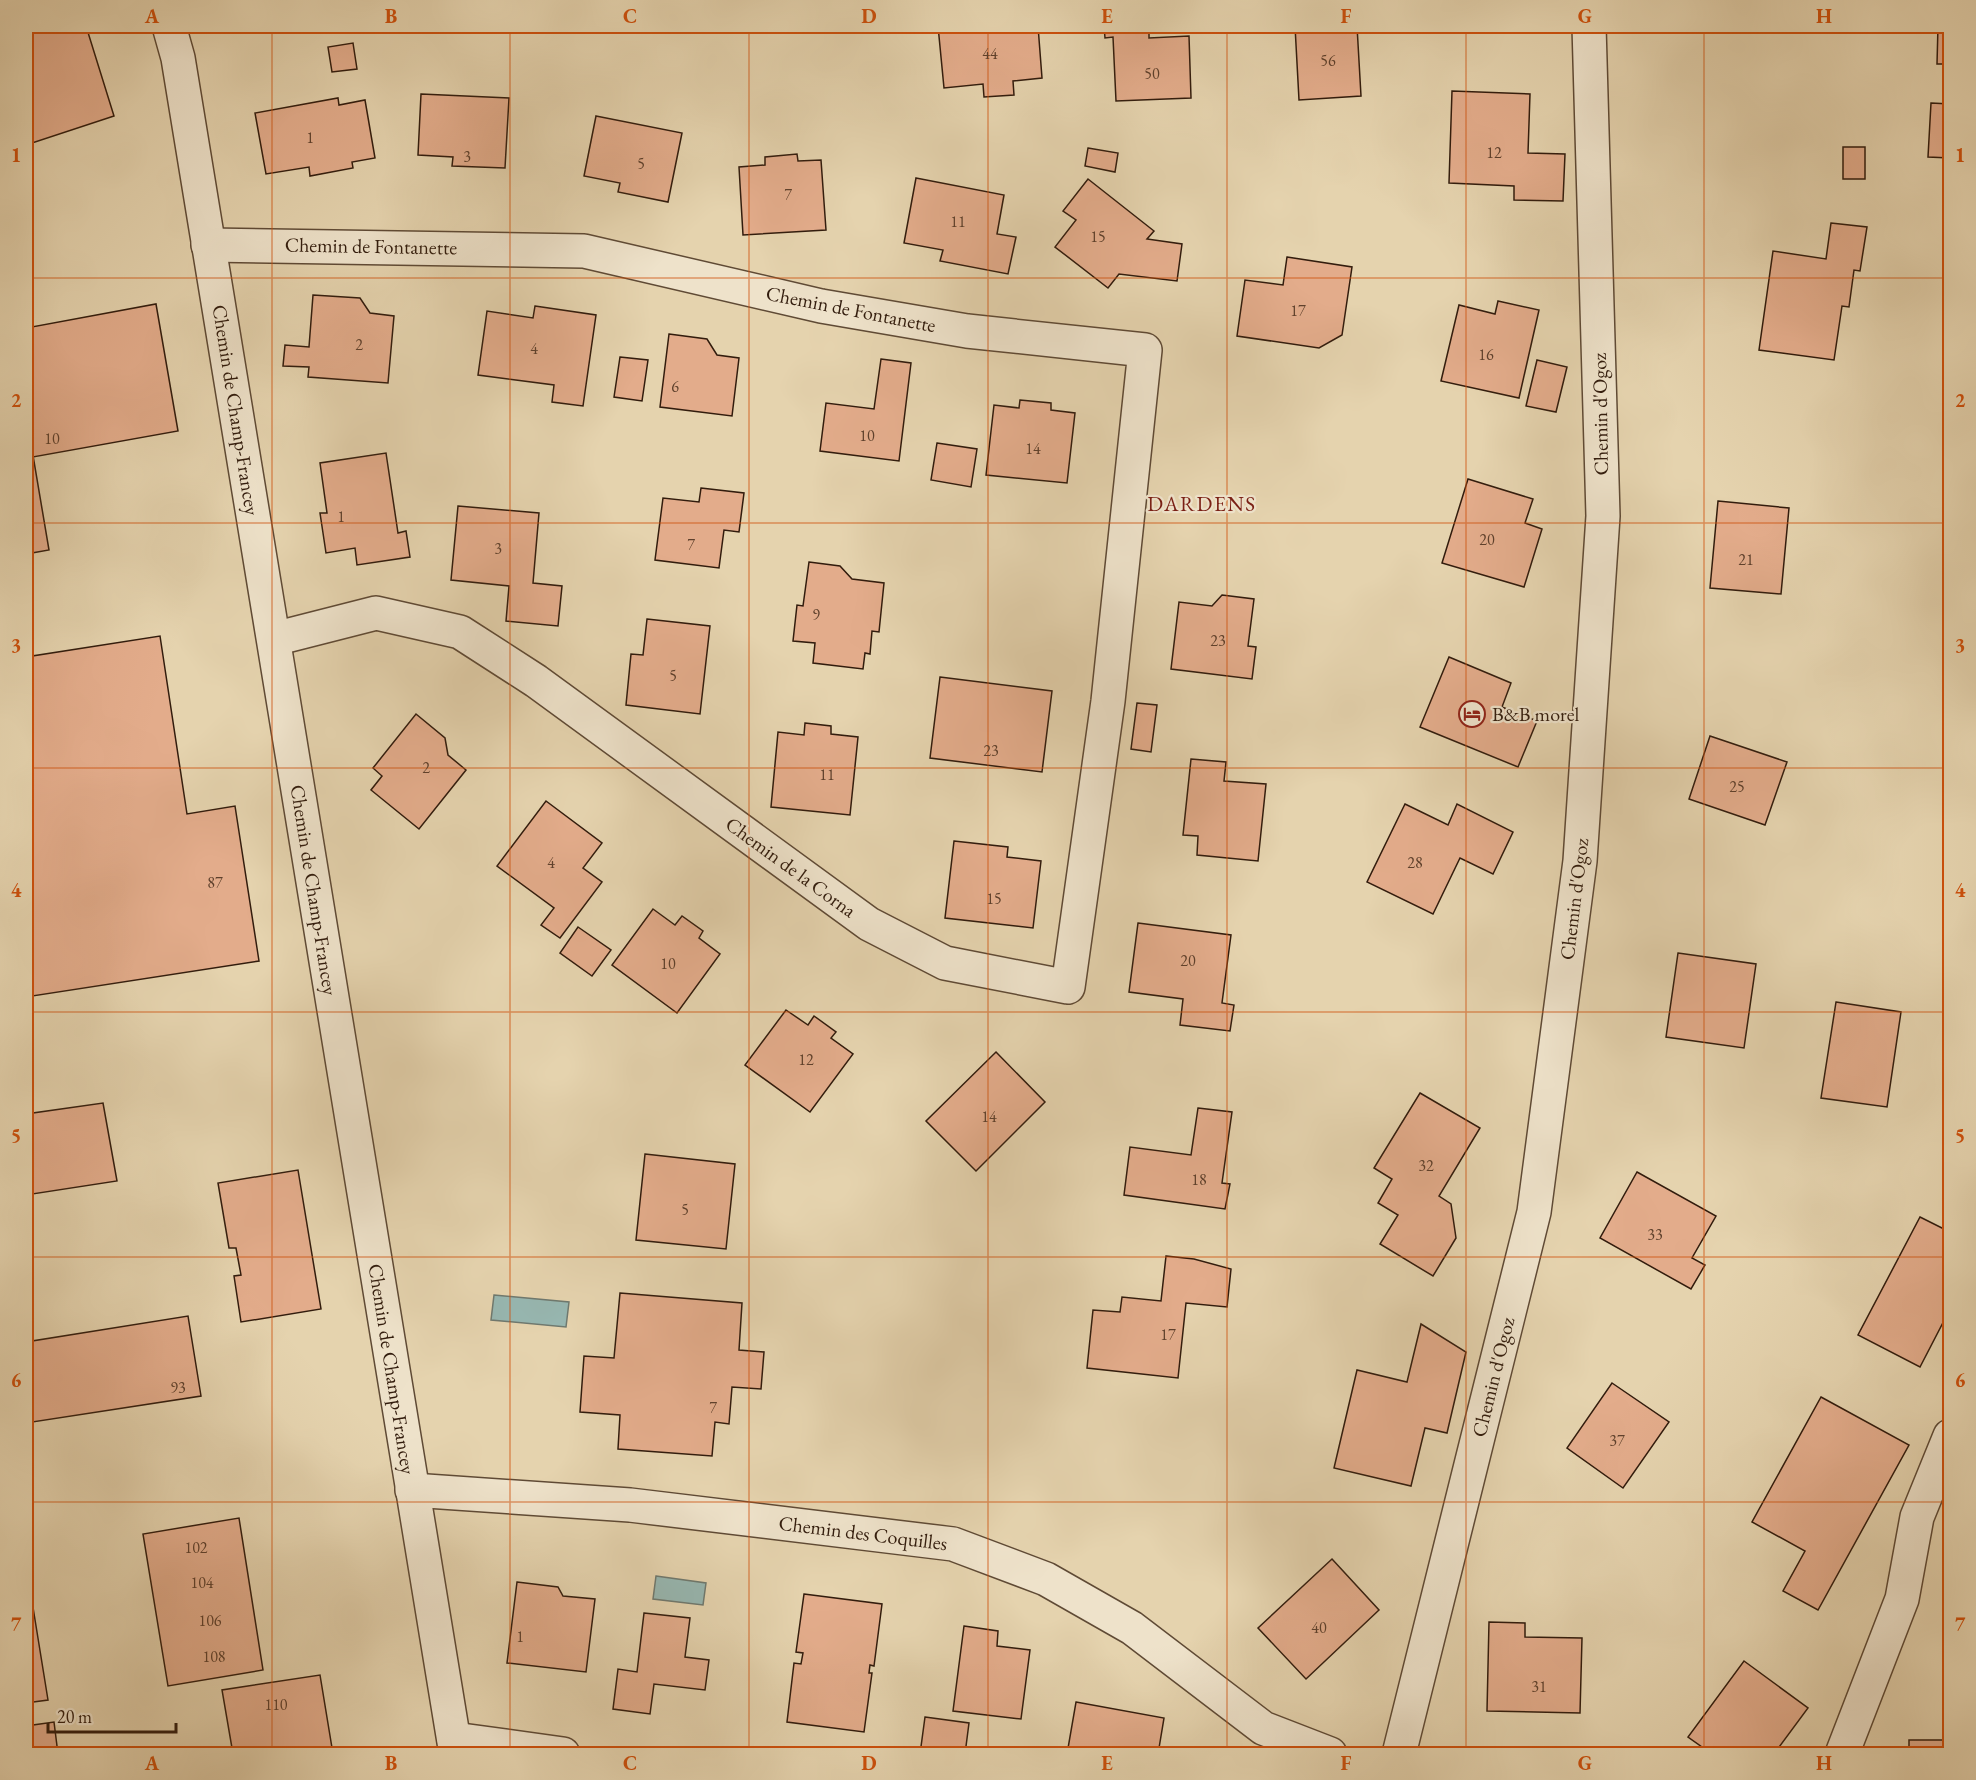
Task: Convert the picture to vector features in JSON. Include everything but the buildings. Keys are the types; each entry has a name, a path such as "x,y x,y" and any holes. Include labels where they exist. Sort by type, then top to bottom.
{"street":[{"name":"Chemin de Champ-Francey","path":"169,26 178,58 455,1747"},
{"name":"Chemin d'Ogoz","path":"1399,1755 1534,1212 1580,861 1603,516 1589,26"},
{"name":"Chemin de Fontanette","path":"208,245 584,251 821,306 967,331 1145,350 1108,700"},
{"name":"Chemin de la Corna","path":"274,639 376,613 460,632 536,681 869,924 945,963 1068,987 1108,700"},
{"path":"1842,1755 1902,1599 1917,1517 1950,1436"},
{"name":"Chemin des Coquilles","path":"412,1490 630,1505 952,1544 1046,1579 1132,1628 1264,1742 1330,1755"},
{"path":"455,1747 563,1755"}],"water":[{"path":"494,1295 569,1302 566,1327 491,1320"},
{"path":"656,1576 706,1583 703,1605 653,1599"}],"place":[{"name":"B&B morel","path":"1472,714"}],"district":[{"name":"DARDENS","path":"1202,504"}]}
